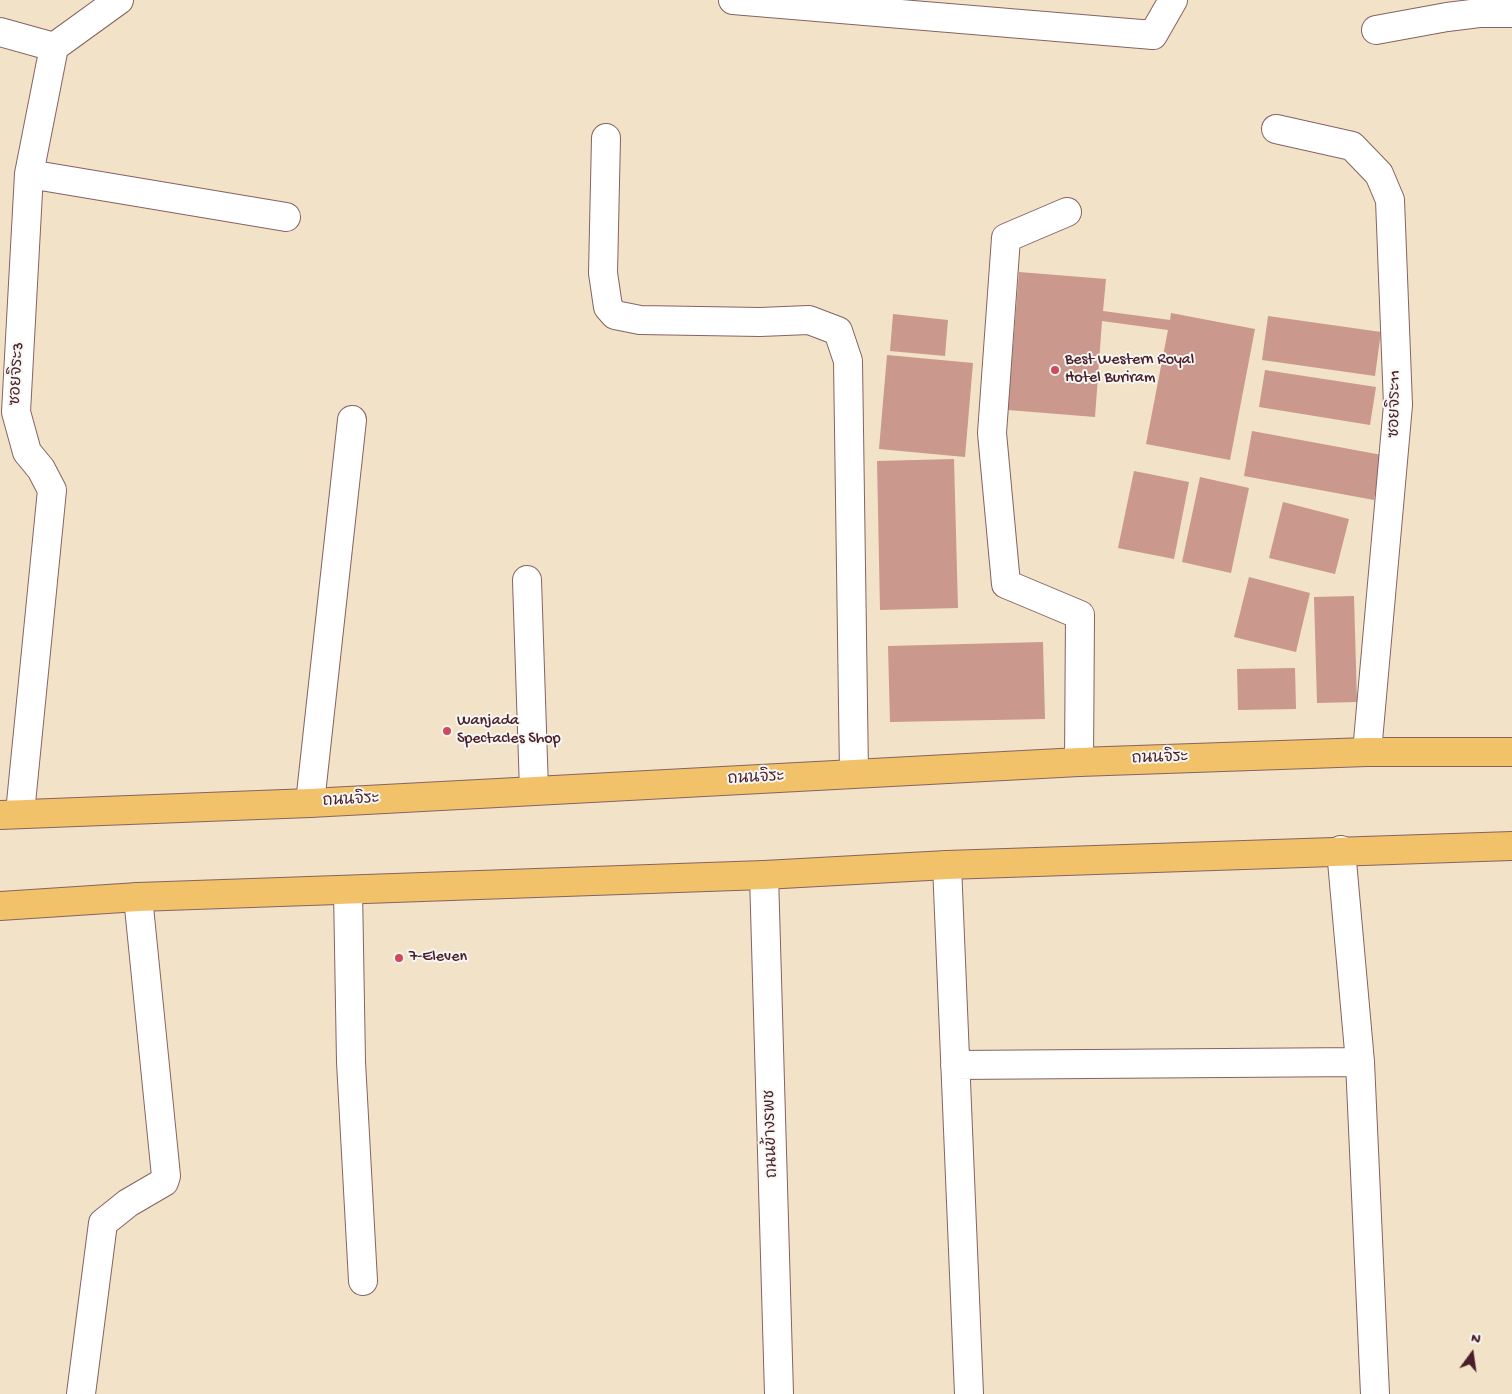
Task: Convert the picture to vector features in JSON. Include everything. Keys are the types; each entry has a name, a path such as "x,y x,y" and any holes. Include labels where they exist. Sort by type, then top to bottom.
{"main road":[{"name":"ถนนจิระ","path":"10,814 310,803 1079,762 1367,752 1512,752"},
{"path":"0,906 138,897 764,875 947,865 1340,850 1512,846"}],"street":[{"path":"0,32 54,47 119,0"},
{"path":"733,0 1153,36 1173,0"},
{"path":"1376,30 1447,17 1479,13 1512,13"},
{"name":"ซอยจิระ3","path":"10,814 52,490 41,469 27,452 16,412 29,174 54,47"},
{"name":"ซอยจิระ11","path":"1276,130 1352,146 1378,174 1390,200 1398,405 1367,752"},
{"path":"606,138 603,273 608,307 615,315 640,320 760,322 810,320 838,331 848,361 854,773"},
{"path":"29,174 286,217"},
{"path":"1067,212 1006,238 992,433 1006,584 1080,615 1079,762"},
{"path":"310,803 352,420"},
{"path":"527,580 534,790"},
{"path":"1340,850 1360,1062 1375,1394"},
{"path":"947,865 968,1394"},
{"name":"ถนนข้างรพช","path":"764,875 779,1394"},
{"path":"348,890 351,1072 363,1281"},
{"path":"81,1394 103,1223 128,1204 164,1182 166,1176 138,897"},
{"path":"955,1065 1360,1062"}],"building":[{"name":"Best Western Royal Hotel Buriram","path":"1019,272 1106,279 1103,311 1170,320 1171,313 1255,329 1230,460 1146,444 1168,330 1102,321 1095,417 1008,410"},
{"path":"893,314 948,320 945,356 890,351"},
{"path":"1268,316 1381,332 1375,376 1262,360"},
{"path":"887,355 973,363 965,457 879,449"},
{"path":"1265,370 1376,387 1370,425 1259,407"},
{"path":"1252,431 1382,455 1374,500 1244,476"},
{"path":"954,459 958,608 880,610 877,461"},
{"path":"1134,471 1189,482 1174,559 1118,548"},
{"path":"1200,477 1249,488 1231,573 1182,562"},
{"path":"1283,502 1349,519 1335,574 1269,558"},
{"path":"1249,577 1310,593 1296,652 1234,637"},
{"path":"1354,596 1357,702 1317,703 1314,597"},
{"path":"1043,642 1045,719 890,722 888,646"},
{"path":"1295,668 1296,709 1238,710 1237,669"}],"place":[{"name":"Best Western Royal Hotel Buriram","path":"1055,370"},
{"name":"Wanjada Spectacles Shop","path":"447,731"},
{"name":"7-Eleven","path":"399,958"}]}
